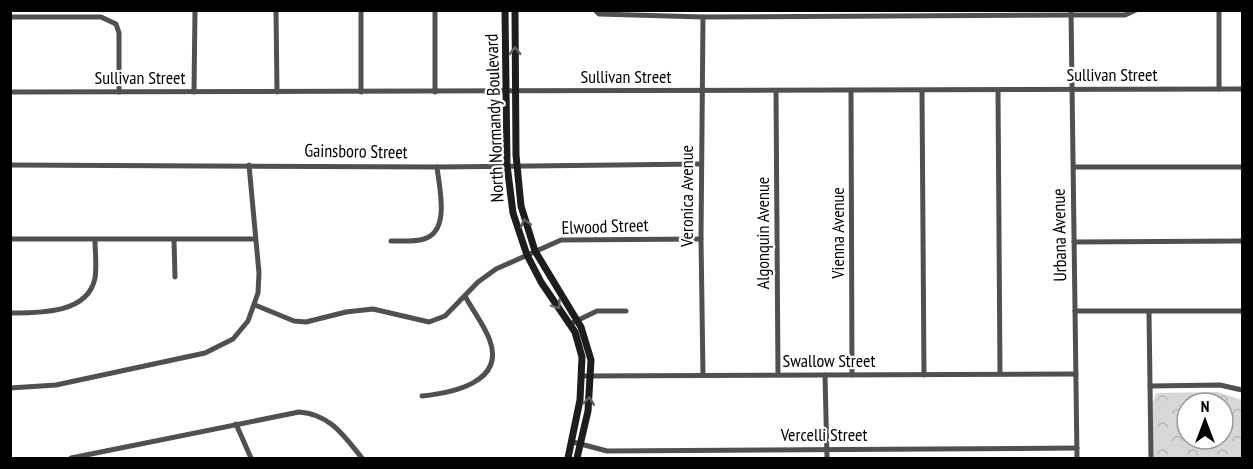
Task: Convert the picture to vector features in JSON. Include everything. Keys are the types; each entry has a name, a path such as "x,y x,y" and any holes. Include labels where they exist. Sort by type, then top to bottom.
{"street":[{"path":"194,92 195,10"},
{"path":"276,10 277,92"},
{"path":"361,10 361,92"},
{"path":"435,10 435,92"},
{"name":"North Normandy Boulevard","path":"505,10 507,165 513,213 527,255 541,282 570,324 580,348 582,376 573,442 568,459"},
{"name":"North Normandy Boulevard","path":"515,10 516,165 521,206 535,251 555,288 578,320 588,344 591,376 577,459"},
{"path":"595,10 599,14 703,17 997,13 1125,15 1136,11"},
{"path":"1219,10 1220,89"},
{"name":"Urbana Avenue","path":"1071,13 1077,459"},
{"path":"10,17 101,17 116,24 119,33 119,92"},
{"name":"Veronica Avenue","path":"703,17 701,164 703,375"},
{"name":"Sullivan Street","path":"10,92 1242,89"},
{"name":"Algonquin Avenue","path":"776,91 778,375"},
{"name":"Vienna Avenue","path":"851,91 852,375"},
{"path":"922,91 924,375"},
{"path":"998,91 1000,374"},
{"name":"Gainsboro Street","path":"10,165 701,164"},
{"path":"10,388 56,385 205,353 233,339 243,328 255,305 259,273 249,165"},
{"path":"391,241 425,239 436,231 440,224 441,211 437,166"},
{"path":"1074,168 1242,167"},
{"path":"10,239 255,239"},
{"name":"Elwood Street","path":"255,305 294,321 306,322 346,312 373,309 429,322 445,316 478,282 496,269 561,240 701,239"},
{"path":"10,313 56,310 74,305 87,295 95,279 95,240"},
{"path":"174,240 175,277"},
{"path":"1074,242 1242,241"},
{"path":"422,396 449,393 474,384 484,375 492,360 491,342 465,296"},
{"path":"570,324 597,311 626,312"},
{"path":"1075,311 1242,311"},
{"path":"1149,312 1151,459"},
{"name":"Swallow Street","path":"582,376 1076,374"},
{"path":"825,375 827,459"},
{"path":"1150,386 1220,386 1242,390"},
{"path":"71,459 299,412 315,413 333,423 362,459"},
{"path":"236,424 251,459"},
{"name":"Vercelli Street","path":"573,442 607,451 1077,448"},
{"path":"104,452 106,459"}],"green space":[{"path":"1156,393 1175,393 1175,451 1235,451 1235,398 1242,400 1242,458 1153,458 1153,402"}]}
